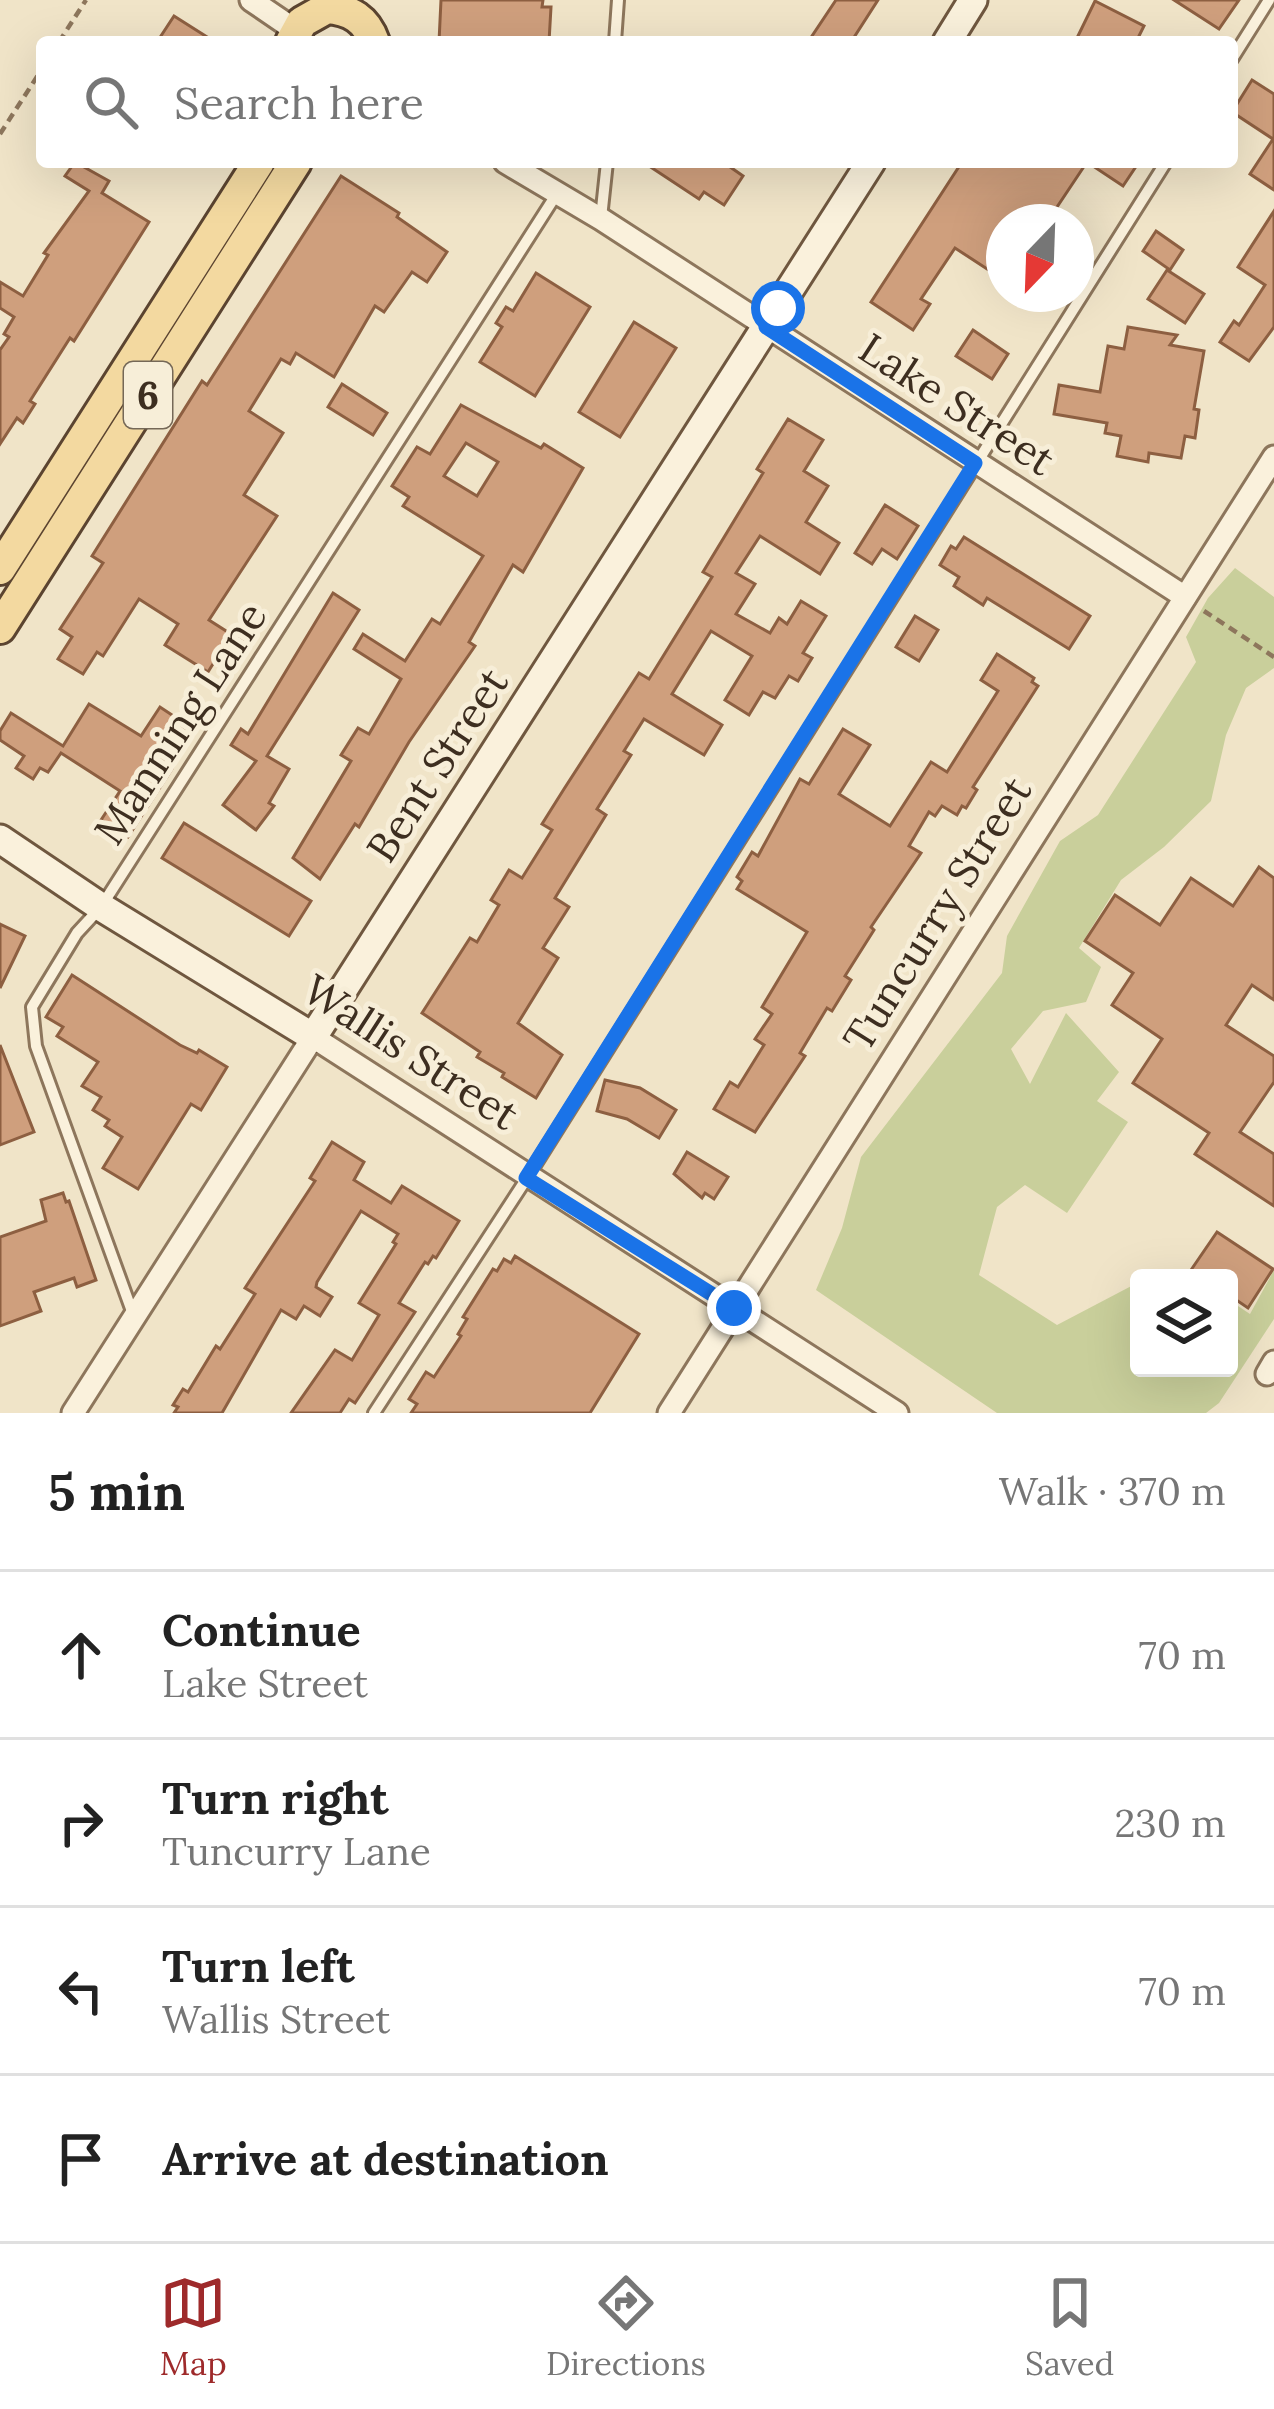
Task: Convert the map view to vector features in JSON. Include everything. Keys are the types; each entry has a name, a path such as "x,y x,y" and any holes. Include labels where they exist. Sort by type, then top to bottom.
{"main road":[{"path":"372,36 374,0"},
{"path":"293,36 310,14 328,4 354,14 371,36"},
{"name":"6","path":"0,569 256,168"},
{"name":"6","path":"0,628 292,168"}],"street":[{"path":"250,0 293,36"},
{"path":"951,36 974,0"},
{"name":"Lake Street","path":"514,168 601,218 1185,598"},
{"name":"Bent Street","path":"73,1413 867,168"},
{"name":"Tuncurry Street","path":"669,1413 1274,457"},
{"name":"Wallis Street","path":"0,839 897,1413"}],"lane":[{"path":"615,36 618,0"},
{"path":"1238,49 1269,0"},
{"path":"601,218 606,168"},
{"path":"374,1413 1162,168"},
{"name":"Manning Lane","path":"134,1318 36,1046 32,1007 76,933 101,907 556,195"}],"path":[{"path":"63,36 86,0"},
{"path":"0,134 36,78"},
{"path":"1185,598 1274,657"}],"green space":[{"path":"1235,568 1274,597 1274,668 1246,688 1226,735 1211,801 1121,880 1079,948 1101,967 1086,1002 1043,1011 1011,1049 1030,1084 1066,1013 1119,1072 1097,1101 1128,1122 1067,1213 1025,1185 997,1207 979,1275 1057,1325 1130,1287 1130,1377 1236,1377 1206,1413 997,1413 816,1290 842,1228 861,1157 1002,973 1007,936 1060,841 1098,815 1196,662 1186,637 1208,598"},
{"path":"1274,1270 1274,1319 1238,1374 1238,1306 1250,1314"}],"building":[{"path":"441,0 543,0 542,7 551,7 549,36 439,36"},
{"path":"836,0 878,0 855,36 812,36"},
{"path":"1174,0 1239,0 1219,29"},
{"path":"1095,1 1144,26 1139,36 1078,36"},
{"path":"174,16 206,36 161,36"},
{"path":"1252,80 1274,94 1274,190 1250,174 1273,139 1238,116 1238,102"},
{"path":"71,168 86,168 109,181 102,193 149,222 30,401 35,404 23,423 17,418 0,444 0,350 14,317 0,308 0,282 23,296 48,255 44,253 89,191 65,176"},
{"path":"652,168 732,168 743,176 724,205 704,192 699,199"},
{"path":"958,168 1083,168 1059,204 986,204 986,268 955,248 921,299 930,304 913,330 871,302"},
{"path":"1096,168 1135,168 1123,186"},
{"path":"341,176 399,213 397,217 447,252 427,282 412,272 384,312 375,306 334,377 296,353 290,364 281,359 249,411 283,433 244,495 277,516 209,620 248,645 237,661 221,651 208,672 165,645 178,624 139,599 103,656 97,652 83,674 58,659 72,637 60,629 103,563 92,556 202,381 207,385"},
{"path":"1274,211 1274,327 1249,361 1220,342 1234,321 1239,325 1265,285 1238,267"},
{"path":"1156,231 1183,250 1170,270 1143,251"},
{"path":"1167,270 1204,294 1185,323 1148,299"},
{"path":"536,273 590,307 535,396 480,362 502,327 496,323 506,307 513,311"},
{"path":"634,322 676,348 620,437 579,412"},
{"path":"1128,327 1177,335 1170,345 1204,351 1194,409 1199,410 1195,438 1185,436 1181,458 1149,453 1148,462 1117,456 1121,436 1105,433 1107,423 1054,414 1059,385 1100,392 1108,346 1124,349"},
{"path":"973,330 1008,354 992,379 956,356"},
{"path":"342,384 387,413 373,435 328,407"},
{"path":"461,405 583,468 523,572 513,565 469,642 475,646 409,742 359,827 355,824 320,879 293,858 351,761 341,755 358,728 369,734 401,679 354,649 363,634 405,661 432,619 440,624 483,556 403,506 409,497 392,486 417,447 430,454","holes":["466,443 498,462 477,496 444,476"]},
{"path":"788,419 823,440 804,471 828,486 806,522 839,543 820,574 760,536 736,573 755,584 736,614 770,633 779,618 787,624 801,601 826,616 803,653 812,658 798,681 789,676 775,698 763,692 749,715 725,700 752,656 711,631 672,694 722,725 704,755 644,719 624,751 631,755 597,809 606,815 555,898 569,907 543,948 558,958 518,1023 562,1055 536,1098 422,1013 470,938 477,942 499,905 491,900 509,870 522,878 552,830 542,824 564,789 639,673 649,679 712,577 703,572 763,473 757,469"},
{"path":"885,505 918,526 897,559 882,549 872,564 855,553"},
{"path":"964,537 1090,616 1069,649 987,598 983,605 954,586 959,577 940,565 951,546 956,549"},
{"path":"333,593 359,610 267,756 289,769 269,803 274,806 256,830 223,805 256,761 231,745 241,729 248,734"},
{"path":"915,616 938,630 919,661 896,647"},
{"path":"997,654 1034,678 1038,686 973,787 977,790 966,808 962,806 957,815 942,806 935,816 929,812 909,846 921,853 871,927 874,930 845,976 851,980 832,1011 827,1008 800,1053 805,1056 755,1132 714,1109 730,1082 738,1087 764,1045 755,1039 772,1014 762,1007 807,932 737,889 742,881 737,877 752,852 758,856 800,779 809,784 843,729 870,745 839,794 890,826 931,762 947,772 998,691 981,680"},
{"path":"89,704 141,736 160,707 187,725 162,763 172,769 128,837 101,820 120,791 61,753 48,772 40,768 33,779 16,768 24,756 0,740 11,713 63,746"},
{"path":"184,823 311,901 289,936 162,858"},
{"path":"1259,867 1274,878 1274,1000 1252,985 1226,1025 1274,1056 1274,1082 1240,1132 1274,1154 1274,1206 1195,1154 1209,1133 1133,1083 1162,1039 1112,1005 1133,973 1085,941 1115,895 1160,925 1191,878 1233,906"},
{"path":"0,924 25,936 0,988"},
{"path":"72,975 180,1045 227,1067 201,1110 191,1104 138,1189 103,1168 122,1137 93,1110 101,1097 82,1086 98,1062 57,1036 63,1027 46,1017"},
{"path":"0,1045 34,1132 0,1145"},
{"path":"605,1080 640,1088 676,1110 659,1138 627,1119 597,1111"},
{"path":"332,1142 364,1162 354,1180 391,1203 402,1186 459,1221 399,1303 415,1312 355,1403 349,1399 340,1413 291,1413 335,1350 352,1360 379,1315 359,1303 398,1234 361,1211 317,1282 316,1287 332,1297 320,1316 304,1306 296,1319 281,1310 222,1413 174,1413 178,1407 173,1405 183,1389 188,1392 255,1294 245,1288 315,1181 310,1178"},
{"path":"687,1152 728,1177 714,1199 705,1193 702,1198 674,1174"},
{"path":"63,1193 96,1280 77,1287 74,1278 34,1292 41,1311 0,1326 0,1237 46,1221 41,1200"},
{"path":"1217,1232 1273,1269 1248,1308 1238,1301 1238,1269 1192,1269"},
{"path":"515,1256 639,1334 590,1413 411,1413 417,1404 409,1399 426,1372 434,1377 461,1336 467,1319 463,1317 493,1269 497,1271 504,1259 511,1263"}],"route":[{"path":"734,1308 526,1178 975,463 766,327 778,308"}]}
